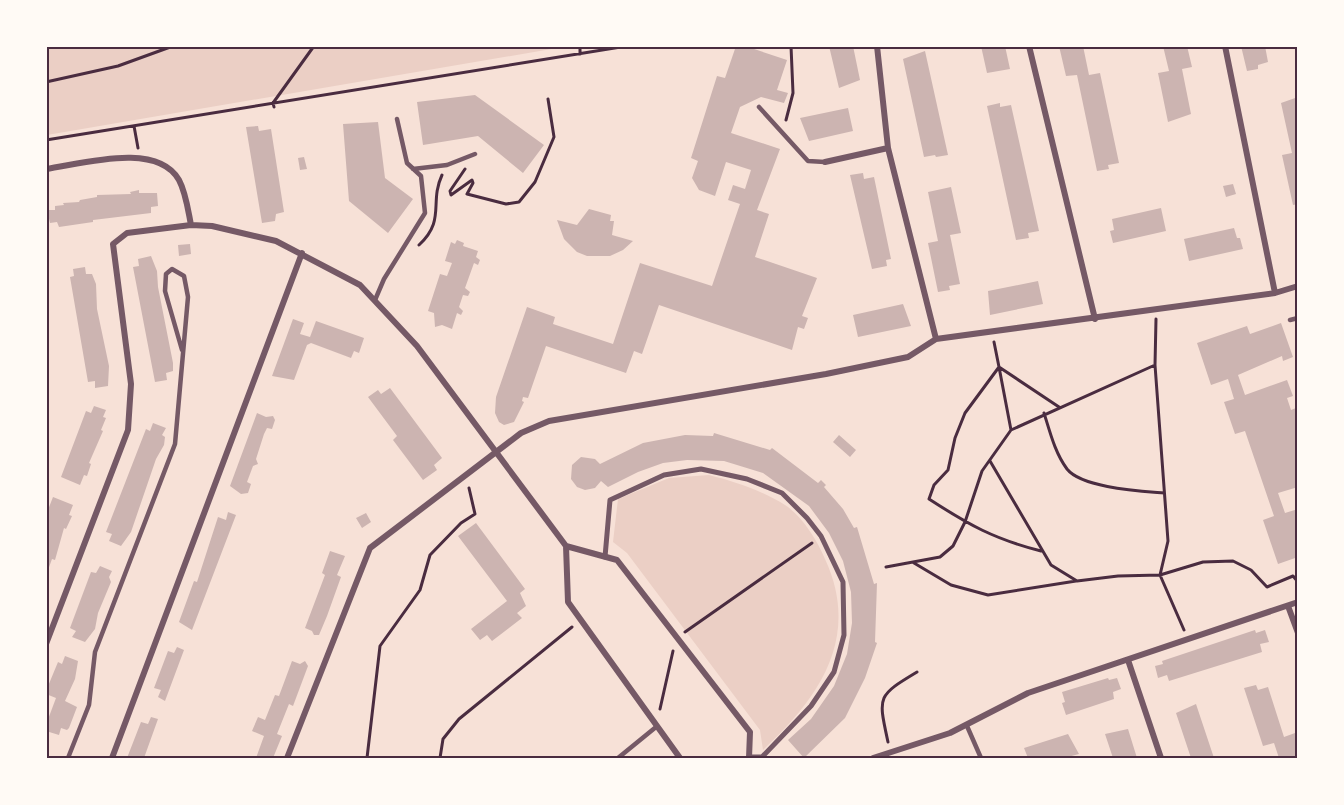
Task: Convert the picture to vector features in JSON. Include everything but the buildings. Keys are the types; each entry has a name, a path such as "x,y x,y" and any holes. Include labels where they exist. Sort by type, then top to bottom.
{"street":[{"path":"877,46 888,148 936,339"},
{"path":"1029,46 1095,319"},
{"path":"1225,46 1275,292"},
{"path":"825,162 888,148"},
{"path":"46,169 139,156 163,162 178,179 191,225"},
{"path":"46,644 128,430 131,384 113,244 128,233 191,225 212,226 257,236 302,253 360,285 417,346 566,546 568,602 680,759"},
{"path":"112,759 302,253"},
{"path":"287,759 370,548 464,477 494,451 521,433 549,421 826,374 908,357 936,339 1095,319 1275,292 1298,286"},
{"path":"566,546 605,557 617,560 675,638 750,732 749,758 762,757 811,706 834,672 844,635 843,582 821,536 782,493 747,479 701,470 664,475 610,500 605,557"},
{"path":"873,759 967,726 1028,693 1298,602"},
{"path":"1288,606 1298,633"},
{"path":"1128,660 1161,759"}],"lane":[{"path":"759,107 808,161 825,162"},
{"path":"375,300 384,279 425,213 421,176 407,163 398,119"},
{"path":"413,169 447,165 475,154"},
{"path":"68,759 89,705 95,652 175,444 188,297 184,276 172,269 166,274 165,291 182,350"},
{"path":"1290,320 1298,318"},
{"path":"618,759 656,726"},
{"path":"967,726 981,759"}],"path":[{"path":"46,82 118,66 173,46"},
{"path":"274,105 314,46"},
{"path":"580,46 580,54"},
{"path":"46,140 274,105 627,46"},
{"path":"783,134 793,93 791,46"},
{"path":"463,160 465,171 450,191 451,195 472,180 473,183 467,194 506,204 519,202 535,182 554,138 548,99"},
{"path":"134,126 139,156"},
{"path":"1156,309 1155,365 1168,540 1160,575 1188,640"},
{"path":"992,332 1011,430"},
{"path":"886,567 940,557 953,546 965,522 982,471 1011,430 1044,413 1155,365"},
{"path":"999,367 1059,407"},
{"path":"999,367 965,413 955,438 948,470 934,485 929,499 965,522 1005,542 1042,551"},
{"path":"1044,413 1052,441 1068,471 1103,486 1164,493"},
{"path":"990,461 1051,565 1077,581"},
{"path":"368,759 380,646 420,590 430,555 461,523 475,514 476,511 464,477"},
{"path":"656,726 675,638 821,536"},
{"path":"913,562 951,585 988,595 1118,576 1160,575 1203,562 1233,561 1251,570 1267,587 1293,576 1298,582"},
{"path":"440,759 443,739 459,719 580,620"},
{"path":"890,752 882,701 888,690 917,672"}],"shaded area":[{"path":"47,47 563,47 47,135"},
{"path":"709,475 758,491 791,510 803,522 818,544 835,587 839,614 836,640 829,664 802,709 763,750 760,730 627,553 613,542 618,499 669,478"}]}
